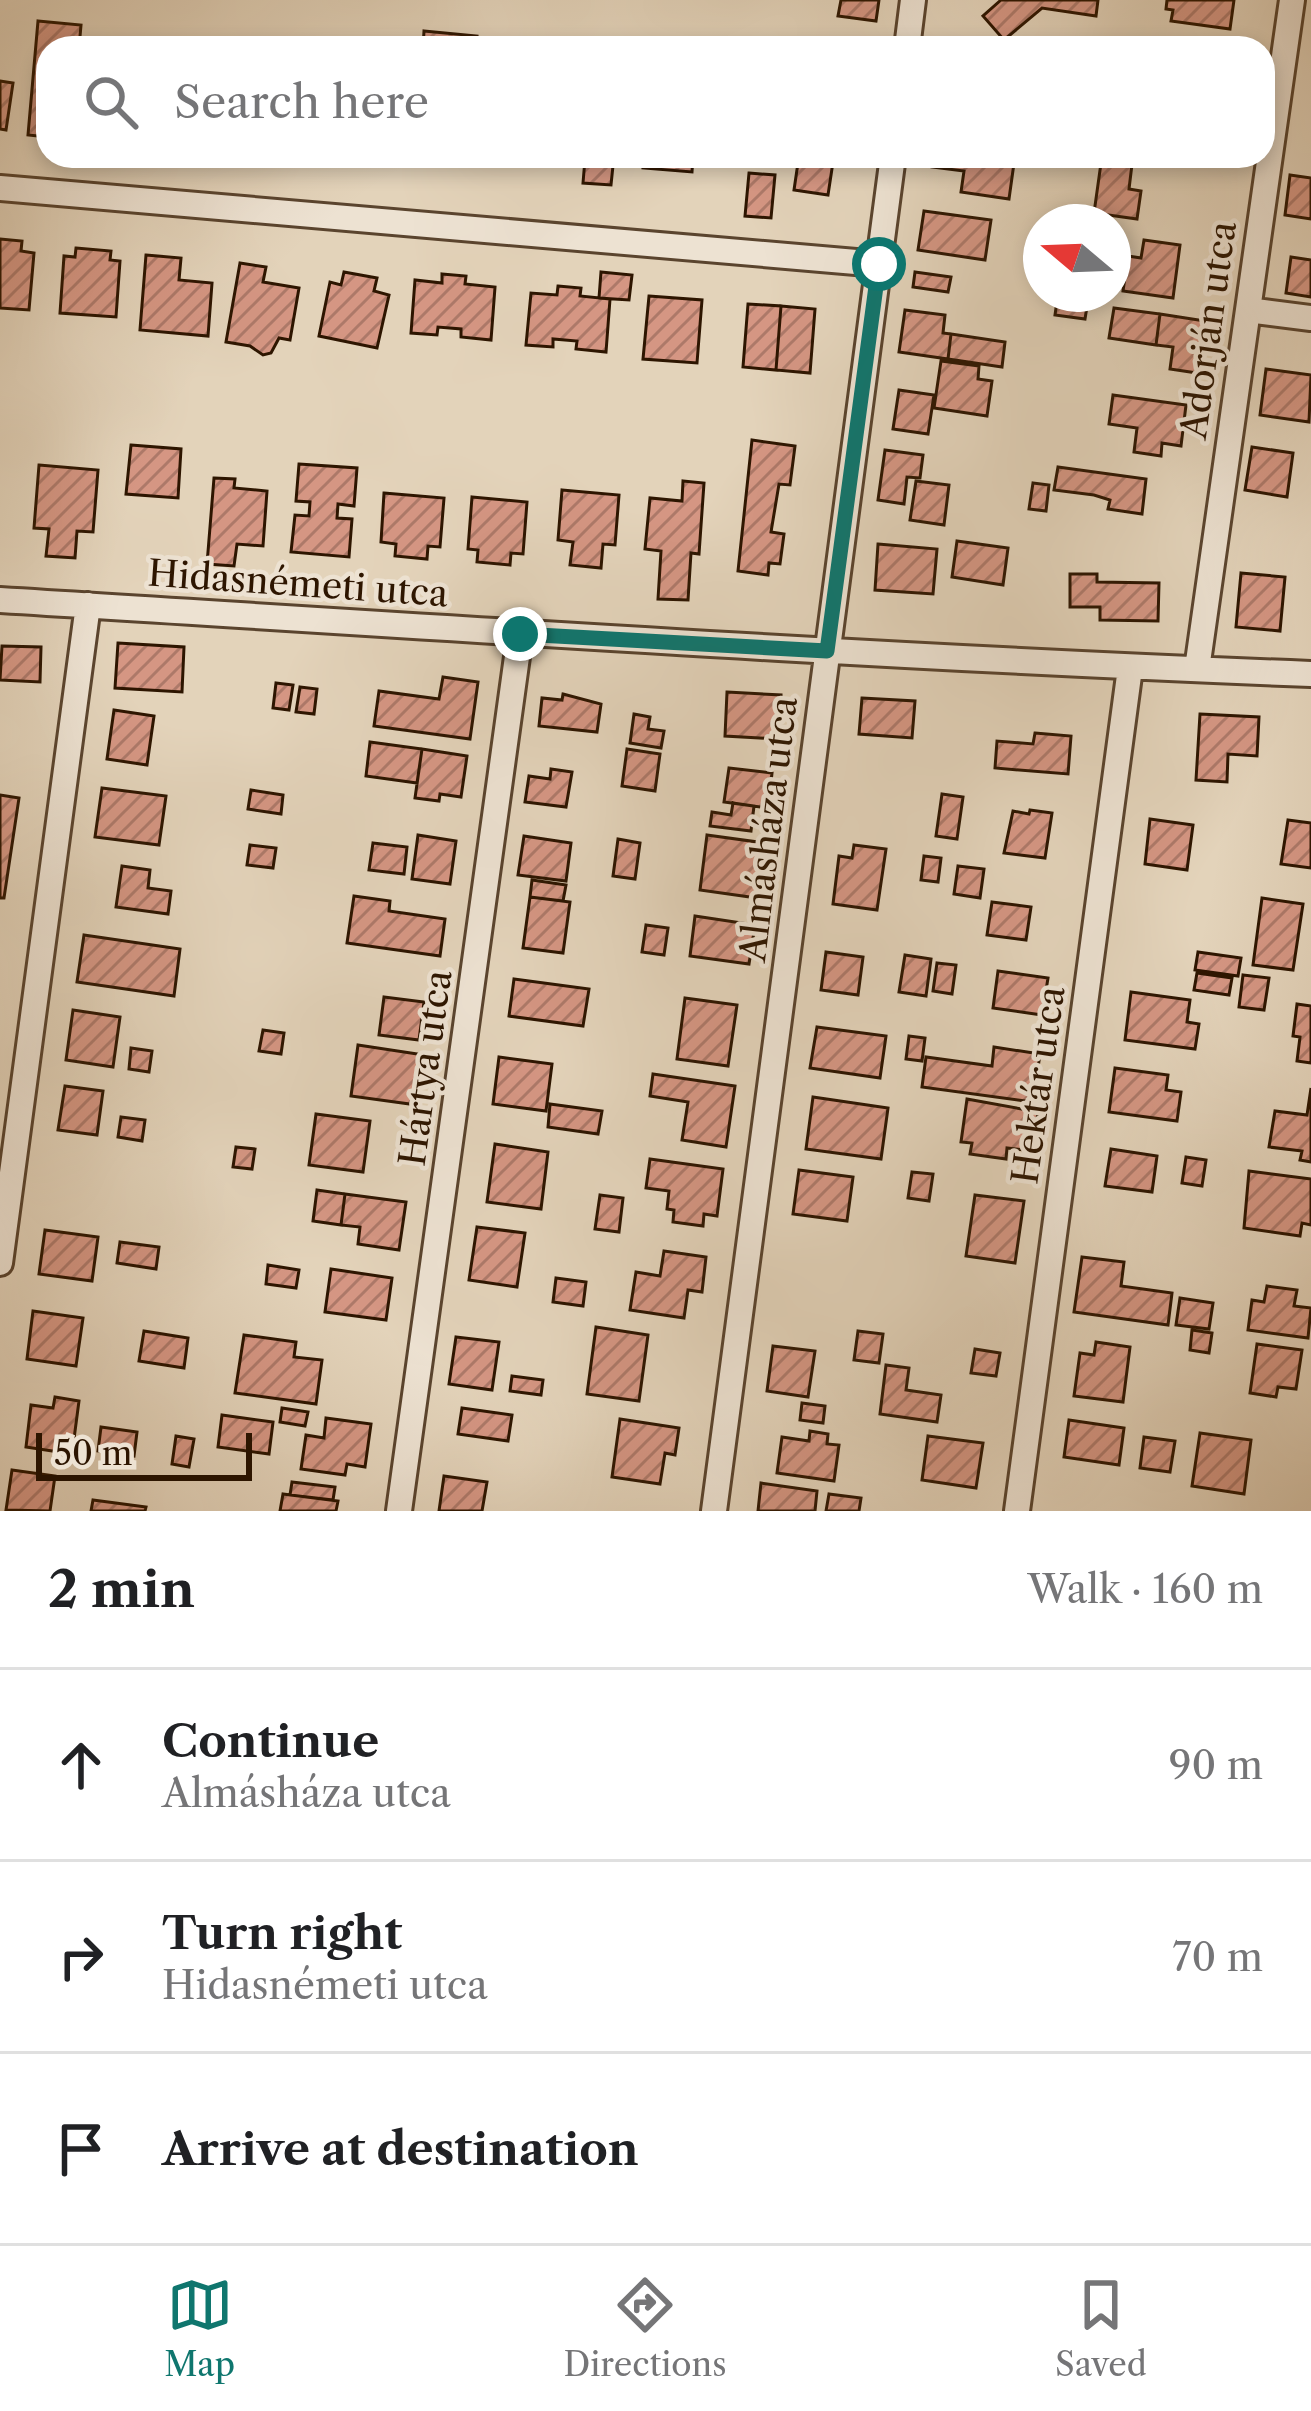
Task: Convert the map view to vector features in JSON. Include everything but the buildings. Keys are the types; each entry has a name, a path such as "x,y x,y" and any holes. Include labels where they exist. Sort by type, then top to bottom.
{"street":[{"path":"908,36 913,0"},
{"name":"Adorján utca","path":"1275,120 1292,0"},
{"name":"Almásháza utca","path":"714,1511 891,168"},
{"name":"Adorján utca","path":"1197,669 1268,168"},
{"path":"0,188 879,264"},
{"path":"1248,310 1311,318"},
{"name":"Hidasnémeti utca","path":"0,600 520,634 1311,674"},
{"path":"0,1263 88,605"},
{"name":"Hártya utca","path":"399,1511 520,634"},
{"name":"Hektár utca","path":"1017,1511 1130,668"}],"route":[{"path":"520,634 827,651 879,264"}]}
